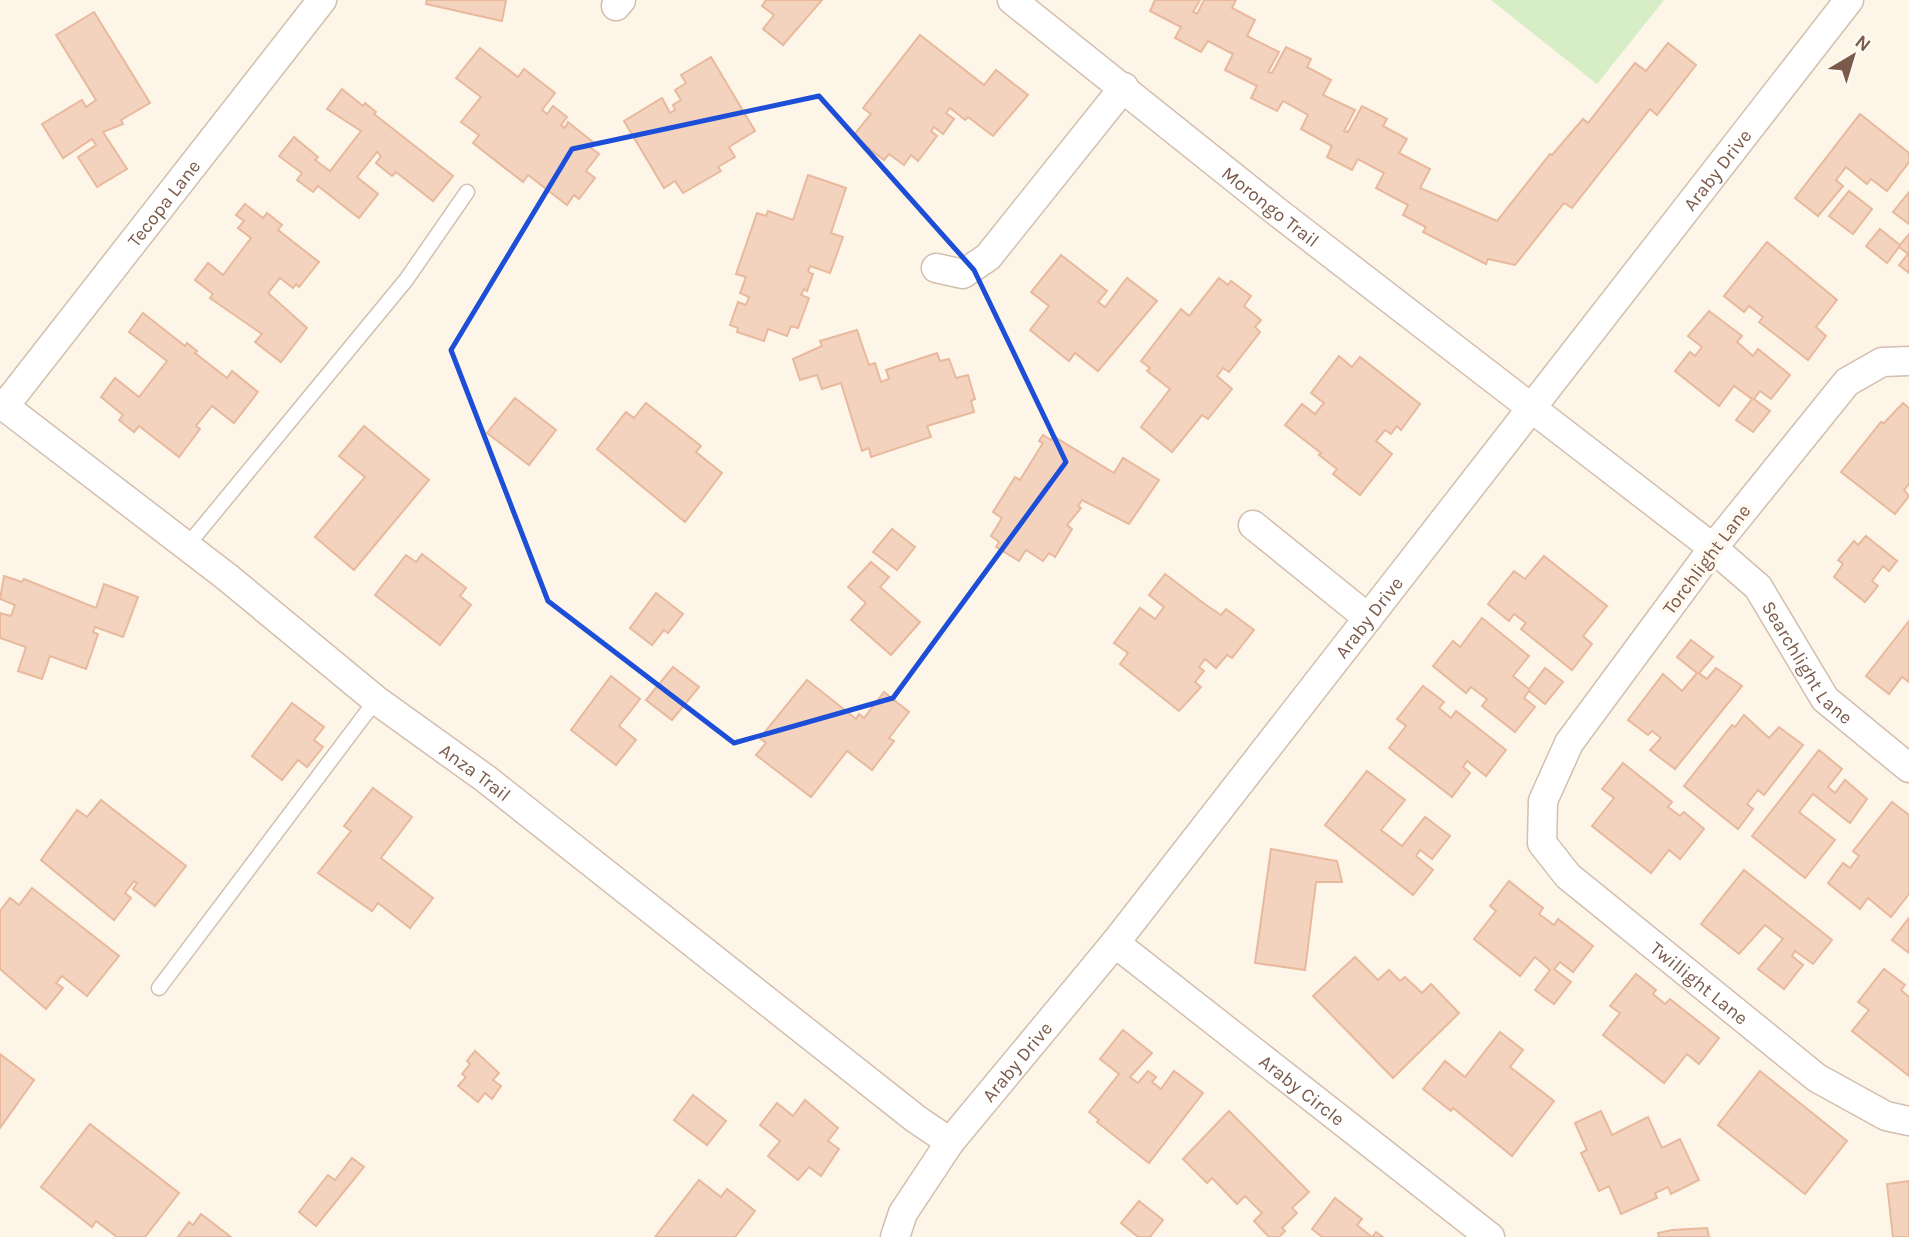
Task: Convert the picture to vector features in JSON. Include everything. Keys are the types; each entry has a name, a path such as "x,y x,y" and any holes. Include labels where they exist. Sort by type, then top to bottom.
{"street":[{"name":"Tecopa Lane","path":"2,405 322,0"},
{"name":"Morongo Trail","path":"1012,0 1276,211 1713,548"},
{"name":"Araby Drive","path":"895,1237 903,1213 950,1142 1115,943 1849,0"},
{"path":"936,268 963,274 988,257 1124,87"},
{"name":"Torchlight Lane","path":"1543,801 1569,743 1713,548 1847,382 1882,362 1909,361"},
{"name":"Anza Trail","path":"2,405 186,547 376,700 486,779 916,1119 950,1142"},
{"path":"1253,525 1368,618"},
{"name":"Searchlight Lane","path":"1713,548 1758,587 1825,699 1909,768"},
{"name":"Twillight Lane","path":"1543,801 1542,844 1568,876 1817,1078 1886,1116 1909,1121"},
{"name":"Araby Circle","path":"1115,943 1490,1237"}],"lane":[{"path":"186,547 406,280 467,192"},
{"path":"159,988 376,700"}],"highlighted area":[{"path":"819,96 974,270 1066,462 893,698 734,743 548,601 451,350 572,149"}],"green space":[{"path":"1491,0 1664,0 1597,84"}],"building":[{"path":"427,0 506,0 502,21 426,4"},
{"path":"766,0 822,0 783,45 763,29 774,15 762,6"},
{"path":"1155,0 1200,0 1193,12 1197,14 1204,0 1236,0 1232,8 1255,20 1247,36 1279,52 1268,72 1272,73 1286,47 1311,59 1307,67 1331,80 1323,95 1355,110 1344,131 1348,132 1362,106 1387,119 1383,126 1407,139 1399,153 1430,169 1420,188 1497,221 1550,154 1552,155 1583,119 1588,123 1635,63 1646,71 1668,43 1696,65 1657,115 1650,109 1572,208 1564,203 1515,265 1488,259 1486,264 1423,232 1426,227 1403,215 1408,205 1376,188 1384,173 1358,159 1352,170 1327,157 1332,146 1301,129 1308,115 1283,101 1277,111 1251,98 1257,86 1225,70 1233,54 1208,41 1201,52 1175,38 1181,27 1150,11"},
{"path":"94,12 150,103 121,120 123,124 103,132 127,169 97,187 78,157 96,145 92,139 63,158 42,124 82,100 86,107 96,100 56,35"},
{"path":"920,35 984,85 996,70 1028,95 993,136 968,117 965,120 950,108 946,113 954,119 943,134 934,127 931,131 937,136 918,161 911,155 904,165 889,154 884,160 853,136 871,114 863,108"},
{"path":"480,48 518,77 524,69 555,93 542,110 547,114 553,106 567,117 561,125 565,128 568,122 594,143 591,148 599,154 586,171 595,178 579,199 574,195 567,205 528,175 523,182 473,143 479,135 461,122 481,97 456,78"},
{"path":"711,57 755,131 729,147 735,157 718,167 721,171 683,193 675,181 664,188 624,121 662,98 670,113 675,110 673,105 681,100 675,90 686,83 681,75"},
{"path":"342,89 363,106 365,103 376,112 374,114 453,176 433,201 396,172 392,176 376,163 381,156 377,152 357,177 378,194 359,218 318,186 313,192 297,180 302,173 279,156 294,137 318,157 315,160 330,171 361,131 327,109"},
{"path":"1860,114 1909,153 1909,162 1887,191 1871,179 1867,184 1846,167 1836,180 1843,186 1818,216 1795,198"},
{"path":"808,175 846,188 831,233 843,237 830,273 810,266 808,272 813,274 807,291 804,289 801,295 809,298 798,328 791,326 787,336 768,329 764,341 737,332 738,328 730,325 738,302 746,305 749,297 740,293 746,277 736,274 757,213 766,216 768,211 793,220"},
{"path":"1849,191 1872,209 1853,234 1829,216"},
{"path":"1909,192 1909,224 1893,212"},
{"path":"245,204 263,218 267,213 282,225 278,230 319,262 299,287 296,284 293,288 280,278 268,293 307,328 281,362 255,342 262,334 210,298 213,294 195,280 208,263 223,275 251,238 238,228 244,221 236,215"},
{"path":"1880,229 1900,245 1909,234 1909,273 1899,265 1908,254 1899,247 1887,263 1866,246"},
{"path":"1767,242 1837,300 1816,327 1826,336 1808,360 1759,322 1763,317 1749,306 1744,312 1724,296"},
{"path":"1061,255 1107,291 1098,302 1105,307 1127,278 1157,301 1098,371 1075,353 1069,361 1030,330 1049,306 1031,292"},
{"path":"1219,278 1228,285 1231,281 1251,296 1244,306 1261,320 1255,327 1260,332 1229,372 1223,368 1217,376 1232,389 1208,419 1202,415 1172,452 1141,427 1170,389 1147,371 1150,368 1141,361 1181,309 1189,316"},
{"path":"1709,311 1742,336 1737,342 1753,356 1758,349 1790,375 1771,399 1760,391 1754,399 1770,411 1753,432 1736,420 1752,399 1734,386 1719,406 1675,371 1690,352 1695,356 1702,347 1688,336"},
{"path":"143,313 185,346 187,343 197,351 195,353 227,378 232,371 258,392 234,423 212,406 196,426 200,429 179,457 139,426 134,432 119,420 123,415 101,397 115,378 139,397 167,361 129,332"},
{"path":"857,330 869,365 875,363 881,382 889,379 886,370 937,353 940,361 949,359 956,378 968,375 975,399 971,401 974,412 927,426 931,437 871,457 869,448 862,451 841,383 822,389 817,375 800,380 793,359 822,346 820,341"},
{"path":"1339,356 1352,367 1360,357 1420,404 1401,430 1397,426 1391,434 1385,430 1376,441 1392,454 1360,495 1333,474 1337,469 1319,455 1321,453 1285,425 1302,404 1315,414 1324,403 1311,393"},
{"path":"515,398 556,430 529,465 487,433"},
{"path":"646,403 701,446 696,452 722,473 685,522 597,449 626,412 634,418"},
{"path":"1903,403 1909,408 1909,484 1904,490 1909,496 1895,514 1841,472 1881,422 1884,423"},
{"path":"364,426 429,480 354,570 315,537 365,477 339,456"},
{"path":"1043,435 1051,440 1053,436 1114,473 1123,458 1159,480 1129,524 1082,500 1078,506 1081,508 1067,525 1072,529 1055,557 1049,553 1043,561 1026,550 1019,561 996,547 999,542 991,536 1002,518 993,512 1015,477 1020,480 1043,443 1039,441"},
{"path":"892,529 915,547 897,570 873,552"},
{"path":"1866,536 1897,561 1889,571 1883,566 1872,581 1878,586 1865,602 1834,577 1843,564 1838,560 1854,541 1858,545"},
{"path":"422,554 466,588 460,596 471,605 440,645 375,595 406,555 416,562"},
{"path":"1544,556 1607,606 1583,636 1592,644 1572,670 1521,629 1526,623 1514,614 1509,621 1488,604 1514,571 1525,579"},
{"path":"871,562 889,577 880,587 920,622 891,655 851,620 866,603 848,587"},
{"path":"1165,574 1221,615 1226,609 1254,630 1232,658 1227,655 1216,668 1205,659 1199,667 1204,671 1195,682 1201,687 1179,711 1120,664 1128,653 1114,643 1140,608 1155,619 1164,607 1149,595"},
{"path":"4,576 22,582 24,579 96,608 104,584 138,597 123,637 95,627 93,632 98,634 86,669 50,656 42,679 18,671 26,647 0,638 0,613 11,616 15,605 0,599"},
{"path":"656,593 683,614 668,633 664,630 652,645 630,628"},
{"path":"1482,618 1529,656 1513,676 1529,689 1545,668 1563,682 1545,704 1529,691 1524,698 1535,707 1515,732 1482,706 1487,699 1471,687 1466,693 1433,666 1453,641 1460,647"},
{"path":"1909,621 1909,682 1902,677 1889,694 1866,676"},
{"path":"1691,640 1713,657 1699,673 1707,679 1716,668 1742,686 1675,769 1650,750 1661,738 1652,731 1648,735 1628,720 1663,674 1682,691 1697,673 1677,657"},
{"path":"673,667 699,687 672,720 646,700"},
{"path":"611,676 640,699 619,726 636,740 616,765 571,730"},
{"path":"807,680 856,719 859,714 864,718 884,692 909,712 889,738 894,741 872,770 847,751 811,797 756,755 766,743 760,738"},
{"path":"1423,686 1444,702 1439,708 1451,718 1456,711 1506,750 1486,776 1467,761 1463,767 1470,773 1452,797 1389,748 1406,726 1397,719"},
{"path":"292,703 324,727 314,740 323,747 307,767 298,760 282,780 252,756"},
{"path":"1744,715 1769,738 1779,727 1803,745 1764,795 1758,790 1747,804 1753,809 1738,829 1684,786 1732,725 1735,727"},
{"path":"1819,750 1842,769 1828,787 1835,793 1845,780 1867,799 1850,823 1813,794 1799,812 1835,840 1805,878 1752,836"},
{"path":"1623,763 1672,802 1668,807 1680,816 1684,812 1704,829 1680,859 1669,850 1651,873 1592,826 1614,798 1602,789"},
{"path":"1367,771 1405,800 1381,830 1402,846 1425,817 1450,836 1432,859 1420,850 1416,856 1433,870 1413,895 1325,825"},
{"path":"373,788 412,817 381,858 433,898 410,928 378,903 372,911 318,873 351,831 344,826"},
{"path":"101,800 186,866 155,906 133,889 137,883 134,881 125,893 131,898 114,920 41,860 77,810 87,817"},
{"path":"1892,802 1909,815 1909,894 1891,917 1868,898 1860,909 1828,883 1843,863 1850,868 1859,856 1853,851"},
{"path":"1271,849 1337,861 1342,882 1316,882 1305,970 1255,963"},
{"path":"1744,870 1832,940 1813,964 1795,951 1792,956 1803,965 1784,989 1758,969 1783,939 1765,925 1739,954 1701,924"},
{"path":"1509,881 1543,908 1539,914 1554,925 1558,919 1593,946 1573,972 1560,962 1554,969 1571,982 1554,1004 1535,990 1550,970 1535,957 1520,976 1474,939 1496,911 1490,906"},
{"path":"32,888 119,956 87,996 62,976 56,983 63,988 46,1009 0,969 0,911 10,898 19,905"},
{"path":"1909,918 1909,953 1892,940"},
{"path":"1355,957 1378,980 1389,970 1400,981 1405,977 1422,993 1431,984 1459,1013 1393,1078 1313,996"},
{"path":"1884,969 1905,985 1901,990 1909,997 1909,1076 1852,1031 1869,1010 1858,1002"},
{"path":"1636,974 1656,990 1653,994 1665,1004 1670,999 1719,1038 1699,1064 1687,1054 1664,1083 1603,1035 1620,1013 1610,1006"},
{"path":"1123,1030 1152,1053 1130,1077 1138,1083 1148,1071 1156,1077 1152,1082 1161,1089 1174,1071 1203,1093 1149,1163 1097,1122 1099,1120 1089,1112 1119,1074 1100,1059"},
{"path":"1500,1032 1523,1050 1510,1067 1554,1101 1512,1156 1453,1108 1451,1111 1423,1089 1445,1061 1465,1077"},
{"path":"475,1051 499,1073 493,1080 501,1086 492,1099 485,1093 478,1102 458,1086 466,1077 462,1074"},
{"path":"0,1054 34,1080 0,1128"},
{"path":"1760,1071 1847,1141 1805,1194 1718,1125"},
{"path":"693,1095 726,1121 707,1145 674,1120"},
{"path":"805,1100 838,1128 828,1141 839,1149 821,1176 809,1167 798,1180 768,1156 780,1141 760,1125 777,1103 793,1116"},
{"path":"1229,1111 1309,1192 1292,1208 1297,1213 1282,1228 1285,1231 1279,1237 1269,1237 1254,1221 1262,1213 1245,1196 1237,1204 1212,1178 1207,1183 1183,1159"},
{"path":"1601,1111 1612,1135 1648,1117 1662,1148 1680,1139 1699,1180 1671,1194 1668,1187 1655,1193 1657,1198 1621,1214 1609,1186 1599,1191 1581,1153 1587,1150 1575,1123"},
{"path":"90,1124 179,1193 145,1237 117,1237 96,1221 92,1227 41,1187"},
{"path":"352,1158 364,1167 316,1226 299,1212 328,1175 335,1180"},
{"path":"699,1180 721,1197 727,1189 755,1211 735,1237 655,1237"},
{"path":"1909,1181 1909,1237 1893,1237 1887,1184"},
{"path":"1335,1198 1362,1219 1357,1225 1372,1237 1322,1237 1312,1229"},
{"path":"1139,1201 1163,1220 1150,1237 1138,1237 1121,1223"},
{"path":"201,1214 231,1237 178,1237 189,1222 193,1225"},
{"path":"1707,1228 1709,1237 1659,1237 1658,1233 1672,1230"}]}
